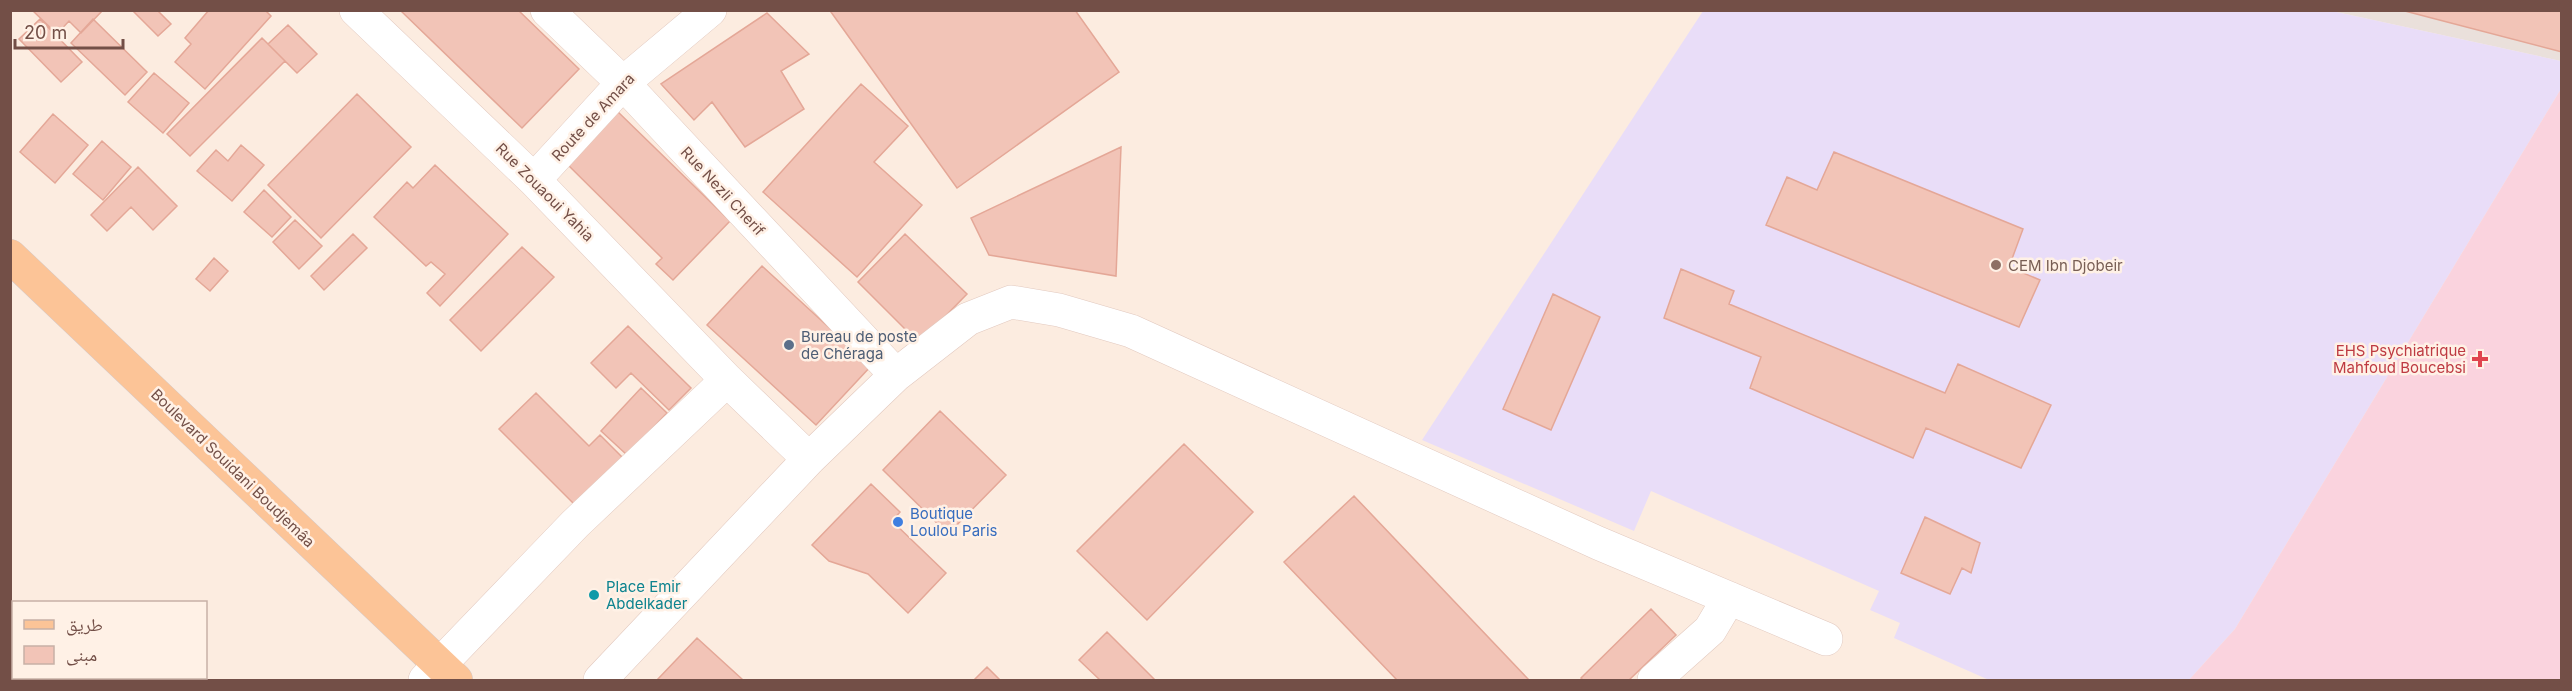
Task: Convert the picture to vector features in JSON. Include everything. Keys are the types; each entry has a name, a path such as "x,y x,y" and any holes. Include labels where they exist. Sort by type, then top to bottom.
{"main road":[{"name":"Boulevard Souidani Boudjemâa","path":"10,256 440,676"}],"street":[{"name":"Rue Zouaoui Yahia","path":"357,10 534,180 727,380"},
{"name":"Rue Nezli Cherif","path":"547,10 623,83 896,375"},
{"name":"Route de Amara","path":"534,180 623,83 710,10"},
{"path":"600,681 809,459 896,375 968,319 1011,302 1059,310 1131,331 1598,543 1826,639"},
{"path":"440,676 575,524 727,380 809,459"},
{"path":"1654,681 1710,630 1729,598"}],"shaded area":[{"name":"CEM Ibn Djobeir","path":"1703,11 2332,11 2561,61 2561,89 2235,629 2189,680 1989,680 1894,638 1900,623 1870,610 1879,591 1651,491 1634,531 1422,440"},
{"path":"2332,11 2561,11 2561,61"},
{"name":"EHS Psychiatrique Mahfoud Boucebsi","path":"2561,89 2561,680 2189,680 2235,629"}],"building":[{"path":"32,10 103,10 81,33 69,21 57,34"},
{"path":"132,10 157,10 171,24 158,36"},
{"path":"209,10 265,10 271,16 205,89 175,62 191,44 185,38"},
{"path":"400,10 518,10 579,69 522,128"},
{"path":"833,10 1075,10 1119,72 957,188 831,12"},
{"path":"2401,10 2562,10 2562,52"},
{"path":"767,13 809,54 781,71 804,109 745,147 712,102 694,120 661,84"},
{"path":"40,19 82,62 61,82 19,39"},
{"path":"93,19 147,72 125,95 71,43"},
{"path":"288,25 317,54 297,73 268,44"},
{"path":"262,38 285,61 190,156 167,134"},
{"path":"154,73 189,103 163,133 128,102"},
{"path":"861,84 908,126 874,162 922,205 857,277 763,192"},
{"path":"357,94 411,147 321,238 268,185"},
{"path":"615,109 730,221 673,280 656,264 662,258 564,161"},
{"path":"53,114 88,145 55,183 20,152"},
{"path":"102,141 131,167 103,200 73,174"},
{"path":"241,145 264,165 232,201 197,171 216,150 228,161"},
{"path":"1121,147 1116,276 989,255 971,218"},
{"path":"1834,152 2023,229 2009,267 2040,280 2019,327 1766,225 1787,177 1817,190"},
{"path":"435,165 508,234 440,306 427,293 445,274 431,262 426,266 374,217 407,182 413,188"},
{"path":"138,167 177,206 153,230 131,207 107,231 91,215"},
{"path":"264,190 291,217 272,237 244,212"},
{"path":"295,220 322,246 299,269 273,242"},
{"path":"353,234 367,248 324,290 311,276"},
{"path":"905,234 967,294 919,343 858,282"},
{"path":"522,247 554,277 481,351 450,320"},
{"path":"214,258 228,271 210,291 196,279"},
{"name":"Bureau de poste de Chéraga","path":"762,266 871,366 816,425 707,325"},
{"path":"1681,269 1734,291 1729,304 1945,393 1958,364 2051,405 2021,468 1926,428 1913,458 1750,388 1761,357 1664,318"},
{"path":"1553,294 1600,317 1551,430 1503,409"},
{"path":"628,326 691,388 669,410 631,373 616,388 591,363"},
{"path":"641,388 667,413 627,455 601,431"},
{"path":"536,393 589,446 600,435 623,458 576,506 499,429"},
{"path":"940,411 1006,475 948,534 883,470"},
{"path":"1184,444 1253,512 1147,620 1077,551"},
{"path":"871,484 900,512 892,521 946,573 908,613 868,574 829,561 812,545"},
{"path":"1354,496 1529,680 1397,680 1284,562"},
{"path":"1925,517 1980,543 1971,573 1962,568 1950,594 1901,573"},
{"path":"1651,609 1676,635 1629,680 1583,680 1581,678"},
{"path":"1107,632 1155,680 1100,680 1079,660"},
{"path":"697,638 743,680 657,680"},
{"path":"987,667 1000,680 974,680"}],"place":[{"name":"CEM Ibn Djobeir","path":"1996,265"},
{"name":"Bureau de poste de Chéraga","path":"789,345"},
{"name":"EHS Psychiatrique Mahfoud Boucebsi","path":"2480,359"},
{"name":"Boutique Loulou Paris","path":"898,522"},
{"name":"Place Emir Abdelkader","path":"594,595"}]}
